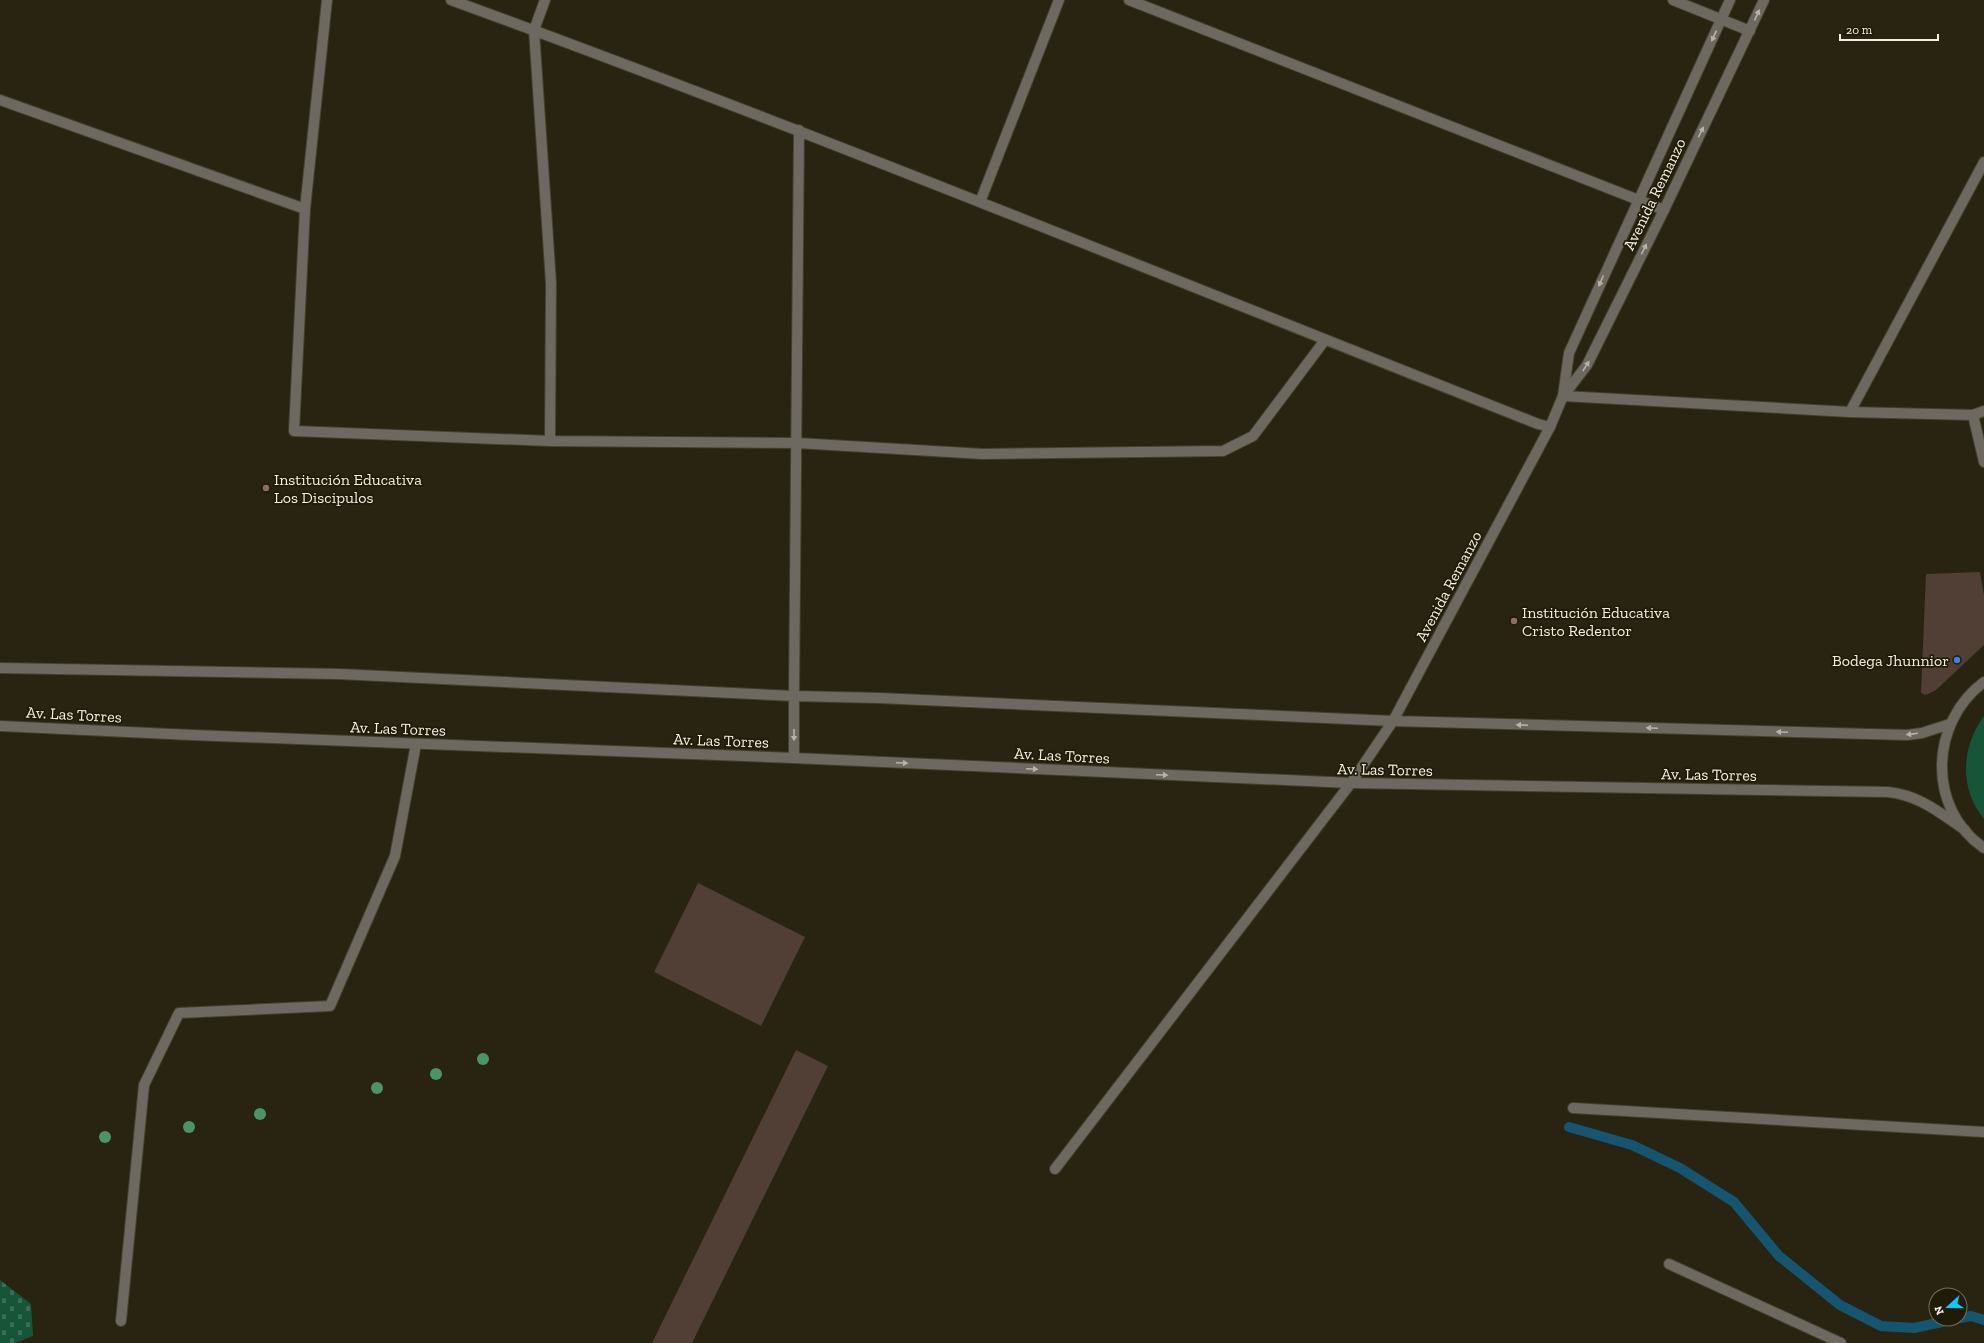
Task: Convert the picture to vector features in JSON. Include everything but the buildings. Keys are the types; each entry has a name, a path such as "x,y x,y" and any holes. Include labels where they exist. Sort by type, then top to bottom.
{"street":[{"path":"327,0 305,209 294,431 550,441 796,443 983,454 1223,451 1253,436 1325,340"},
{"path":"450,0 534,30 799,130 1325,340 1531,421 1550,426"},
{"path":"545,0 534,30 551,282 550,441"},
{"path":"980,202 1059,0"},
{"path":"1129,0 1664,210"},
{"path":"1673,0 1750,31"},
{"name":"Avenida Remanzo","path":"1563,396 1569,353 1730,0"},
{"name":"Avenida Remanzo","path":"1055,1169 1351,783 1393,721 1550,426 1563,396 1587,365 1664,210 1764,0"},
{"path":"0,100 305,209"},
{"path":"794,758 799,130"},
{"path":"1850,412 1984,162"},
{"path":"1563,396 1850,412 1973,415 1984,411"},
{"path":"1973,415 1984,462"},
{"path":"0,668 339,674 794,696 879,698 1393,721 1907,735 1950,724"},
{"path":"1984,682 1974,689 1960,706 1950,724 1943,746 1942,768 1945,790 1953,812 1965,830 1984,848"},
{"name":"Av. Las Torres","path":"0,726 416,744 794,758 1351,783 1888,792 1903,794 1930,805 1965,830"},
{"path":"121,1321 144,1085 179,1013 330,1006 395,856 416,744"},
{"path":"1573,1108 1984,1132"},
{"path":"1669,1264 1841,1343"}],"green space":[{"path":"1984,716 1984,819 1970,795 1966,768 1967,754 1971,741 1976,728"},
{"path":"0,1280 31,1304 33,1336 16,1343 0,1343"}],"waterway":[{"path":"1569,1127 1632,1145 1680,1168 1734,1202 1779,1256 1840,1305 1881,1326 1914,1328 1928,1325"},
{"path":"1968,1317 1984,1320"}],"place":[{"name":"Institución Educativa Los Discipulos","path":"266,488"},
{"name":"Institución Educativa Cristo Redentor","path":"1514,621"},
{"name":"Bodega Jhunnior","path":"1957,660"}]}
